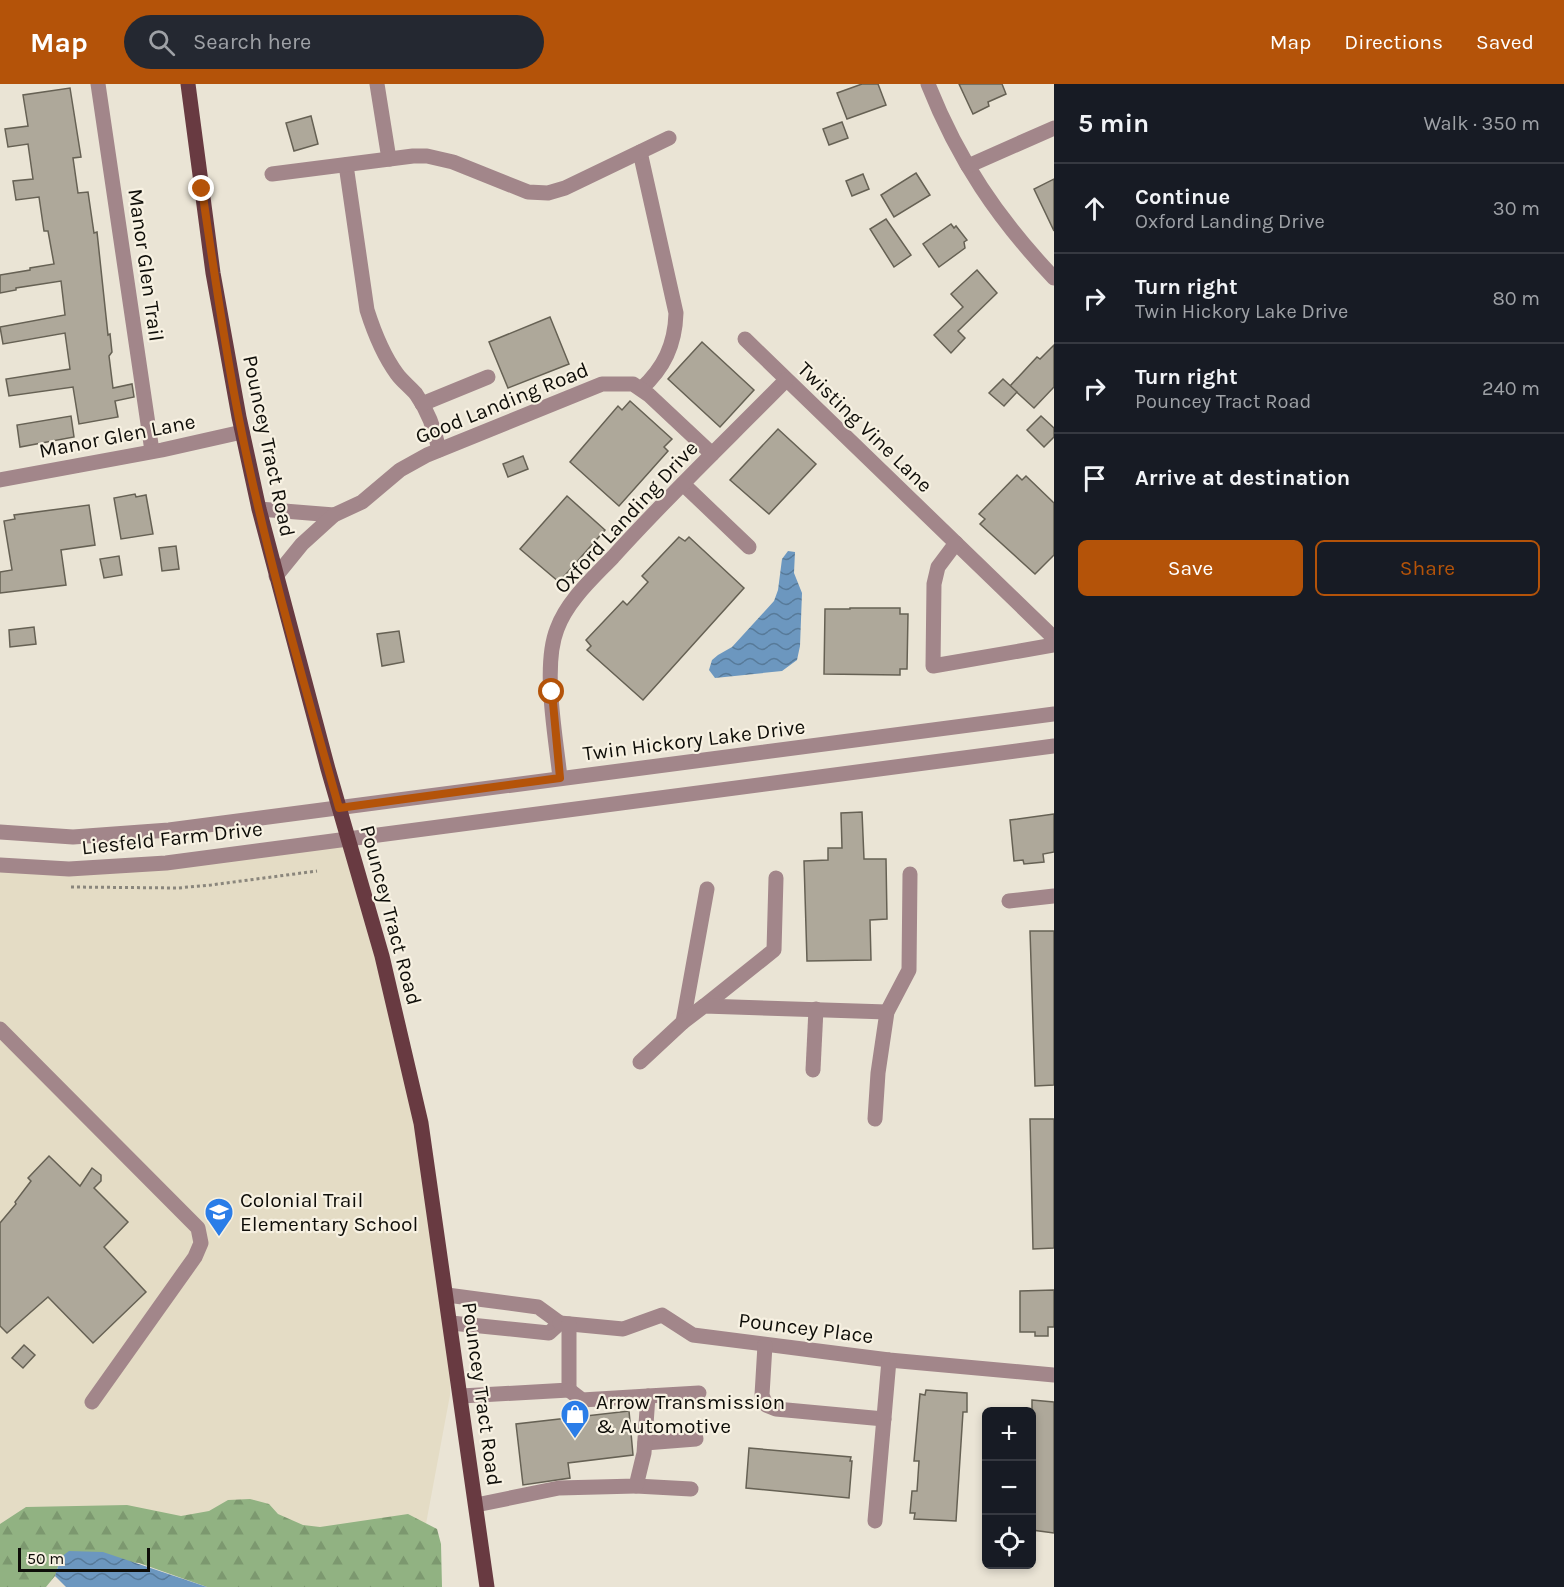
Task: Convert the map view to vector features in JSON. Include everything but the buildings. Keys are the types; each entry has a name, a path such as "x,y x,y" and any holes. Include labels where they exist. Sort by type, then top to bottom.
{"main road":[{"name":"Pouncey Tract Road","path":"188,84 213,273 242,432 259,509 339,808 382,956 421,1123 487,1587"}],"street":[{"name":"Manor Glen Trail","path":"98,84 152,451"},
{"path":"377,84 389,159"},
{"path":"928,84 950,136 991,205 1022,245 1054,279"},
{"path":"968,166 1054,128"},
{"path":"272,174 413,156 440,158 528,192 538,193 565,188 669,138"},
{"path":"640,152 676,313 674,338 665,361 641,389 712,454"},
{"path":"346,165 367,310 387,359 422,404 433,426 439,450"},
{"name":"Twisting Vine Lane","path":"745,339 1054,638"},
{"path":"422,404 488,377"},
{"name":"Oxford Landing Drive","path":"560,778 551,672 551,652 557,627 575,599 642,524 786,380"},
{"name":"Good Landing Road","path":"334,515 362,502 400,470 439,450 602,384 633,384 641,389"},
{"name":"Manor Glen Lane","path":"0,480 242,432"},
{"path":"683,484 748,547"},
{"path":"259,509 334,515"},
{"path":"276,576 302,544 334,515"},
{"path":"956,543 938,567 934,584 933,666 1054,645"},
{"name":"Twin Hickory Lake Drive","path":"339,808 1054,714"},
{"path":"348,839 1054,746"},
{"name":"Liesfeld Farm Drive","path":"0,832 40,836 112,836 339,808"},
{"name":"Liesfeld Farm Drive","path":"0,865 69,869 134,867 348,839"},
{"path":"875,1119 886,1012 909,970 910,874"},
{"path":"640,1062 683,1022 774,950 776,878"},
{"path":"683,1022 707,890"},
{"path":"1009,902 1054,896"},
{"path":"704,1006 886,1012"},
{"path":"813,1070 816,1009"},
{"path":"0,1029 198,1228 201,1243 195,1257 92,1402"},
{"name":"Pouncey Place","path":"447,1295 538,1307 565,1323 623,1329 662,1315 693,1335 889,1360 1054,1375"},
{"name":"Pouncey Place","path":"451,1323 549,1333 565,1323"},
{"path":"565,1323 569,1390"},
{"path":"765,1345 762,1395 766,1404 776,1409 884,1419"},
{"path":"875,1521 889,1360"},
{"path":"461,1396 569,1390 582,1400 699,1393"},
{"path":"636,1486 645,1443 648,1396"},
{"path":"645,1443 696,1439"},
{"path":"476,1505 558,1488 636,1486 691,1489"}],"path":[{"path":"71,887 178,888 317,871"}],"shaded area":[{"name":"Colonial Trail Elementary School","path":"349,839 400,1030 451,1323 450,1395 423,1540 0,1526 0,865 45,868"}],"green space":[{"path":"250,1499 269,1504 278,1514 303,1525 320,1527 408,1514 437,1529 441,1544 442,1587 207,1587 139,1563 61,1557 55,1576 46,1587 0,1587 0,1524 26,1507 127,1505 181,1516 209,1511 228,1500"}],"water":[{"path":"788,551 795,552 794,573 802,593 800,646 797,660 782,671 715,678 709,670 712,660 732,647 774,601 778,590 782,559"},
{"path":"69,1551 103,1552 207,1587 66,1587 55,1576 61,1557"}],"place":[{"name":"Colonial Trail Elementary School","path":"219,1238"},
{"name":"Arrow Transmission & Automotive","path":"575,1440"}],"route":[{"path":"202,189 213,273 242,432 259,509 339,808 560,778 552,692"}]}
